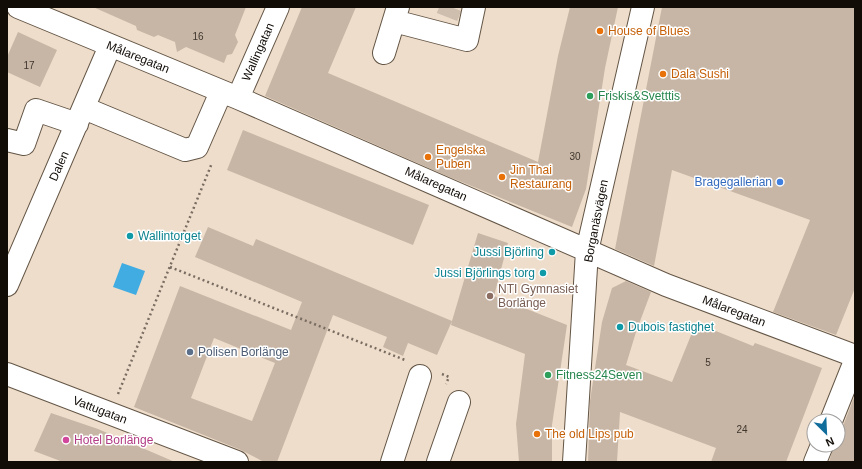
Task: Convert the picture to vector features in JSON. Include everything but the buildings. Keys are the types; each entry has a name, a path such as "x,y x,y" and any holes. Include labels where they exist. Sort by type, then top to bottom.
{"street":[{"name":"Målaregatan","path":"18,7 230,95 670,287 855,356"},
{"name":"Wallingatan","path":"81,116 185,150 197,148 230,95 278,7"},
{"path":"384,53 396,14 467,40 474,7"},
{"name":"Borganäsvägen","path":"574,462 587,251 643,7"},
{"name":"Dalen","path":"7,285 110,46"},
{"path":"7,140 24,144 36,110 81,116"},
{"path":"834,413 855,361"},
{"path":"392,462 424,371"},
{"name":"Vattugatan","path":"7,374 238,462"},
{"path":"438,462 451,396"}],"path":[{"path":"109,414 213,162"},
{"path":"170,267 424,371 449,377 451,396"}],"water":[{"path":"122,263 145,271 136,295 113,287"}],"tunnel":[{"path":"447,17 451,7"}],"place":[{"name":"House of Blues","path":"600,31"},
{"name":"Dala Sushi","path":"663,74"},
{"name":"Friskis&Svetttis","path":"590,96"},
{"name":"Engelska Puben","path":"428,157"},
{"name":"Jin Thai Restaurang","path":"502,177"},
{"name":"Bragegallerian","path":"780,182"},
{"name":"Wallintorget","path":"130,236"},
{"name":"Jussi Björling","path":"552,252"},
{"name":"Jussi Björlings torg","path":"543,273"},
{"name":"NTI Gymnasiet Borlänge","path":"490,296"},
{"name":"Dubois fastighet","path":"620,327"},
{"name":"Polisen Borlänge","path":"190,352"},
{"name":"Fitness24Seven","path":"548,375"},
{"name":"The old Lips pub","path":"537,434"},
{"name":"Hotel Borlänge","path":"66,440"}]}
